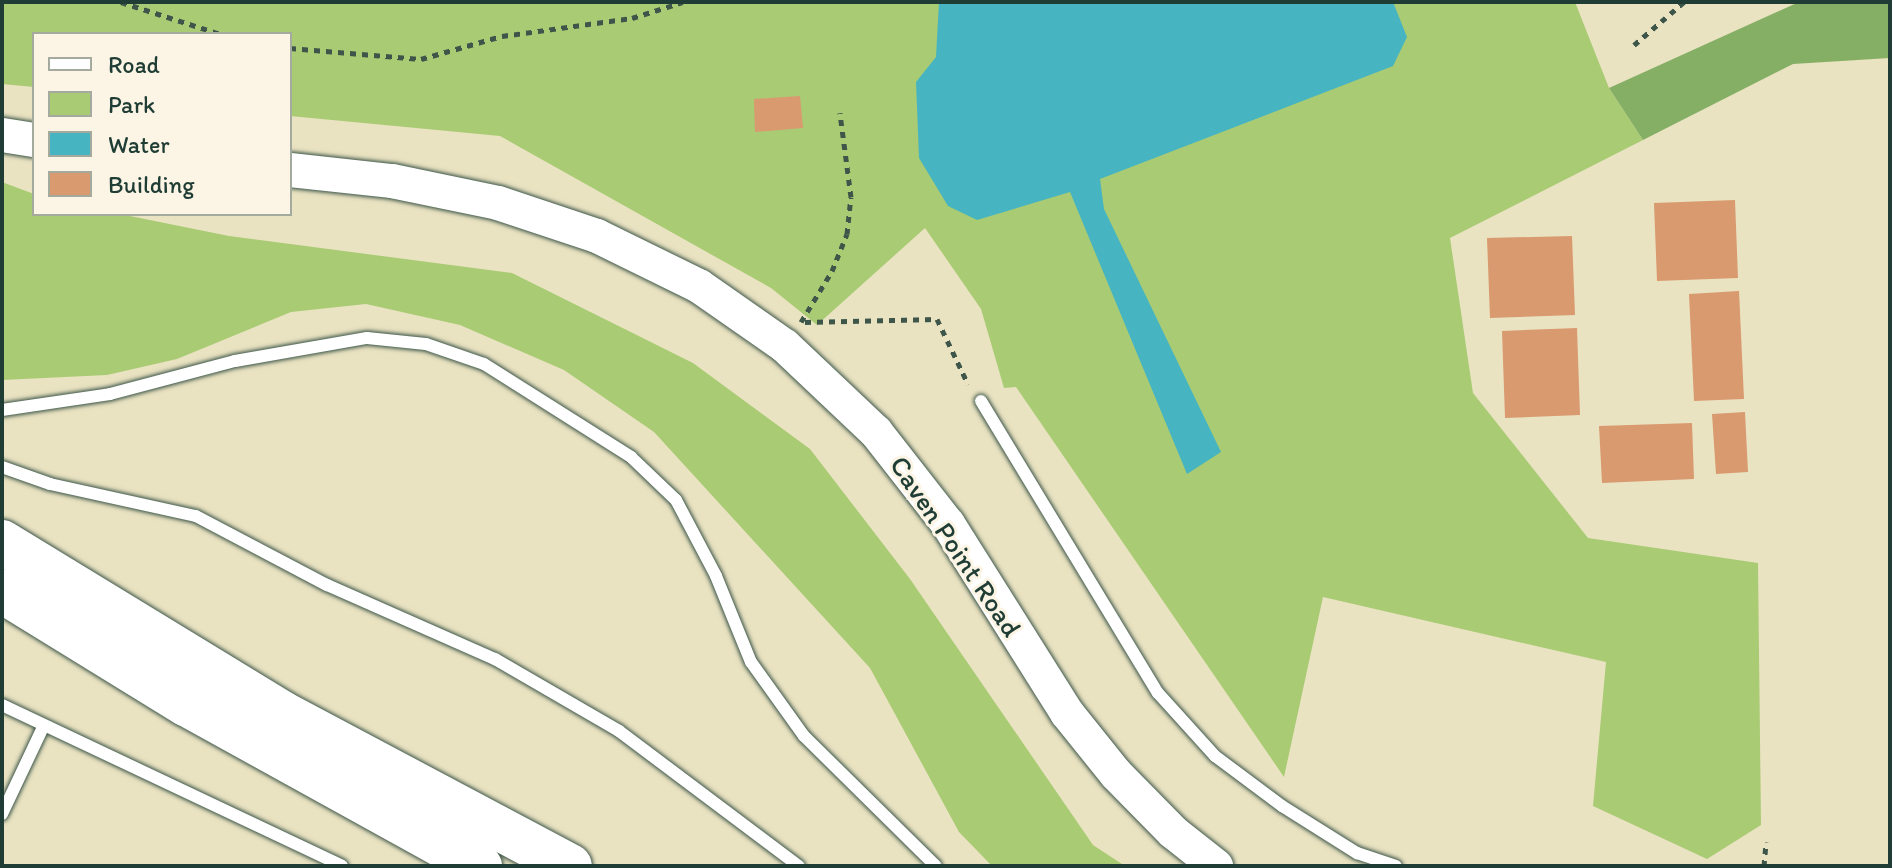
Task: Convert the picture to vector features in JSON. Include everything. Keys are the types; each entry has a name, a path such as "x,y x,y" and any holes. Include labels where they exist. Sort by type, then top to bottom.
{"highway":[{"path":"2,542 282,713 570,866"},
{"path":"2,591 199,712 480,866"}],"street":[{"path":"2,135 32,140"},
{"name":"Caven Point Road","path":"292,170 392,181 498,203 597,236 792,334 921,489 1067,713 1116,774 1173,832 1216,866"}],"lane":[{"path":"2,410 149,387 235,361 367,338 426,344 484,364 631,457 676,500 759,675 804,736 936,866"},
{"path":"981,401 1046,515 1168,704 1215,756 1282,806 1357,853 1396,866"},
{"path":"2,467 50,484 196,516 327,585 495,659 619,731 799,866"},
{"path":"2,705 342,866"},
{"path":"2,814 44,725"}],"path":[{"path":"121,2 214,32"},
{"path":"292,48 421,59 502,36 632,18 683,2"},
{"path":"1634,45 1684,2"},
{"path":"792,334 832,271 847,234 851,197 840,113"},
{"path":"792,334 937,319 968,384"},
{"path":"1764,866 1766,842"}],"green space":[{"path":"2,2 1575,2 1609,88 1643,140 1450,238 1473,393 1588,538 1758,563 1761,825 1707,859 1593,806 1606,662 1323,597 1284,777 1016,387 1004,388 981,309 925,228 817,325 771,288 500,136 292,116 292,32 32,32 32,87 2,84"},
{"path":"1799,2 1890,2 1890,58 1793,64 1643,140 1609,88"},
{"path":"2,182 32,193 32,216 130,216 229,236 512,273 693,363 810,449 910,579 1093,845 1125,866 992,866 959,832 870,668 654,432 564,370 460,325 366,304 291,312 177,359 107,375 2,380"}],"water":[{"path":"939,2 1393,2 1407,37 1393,66 1100,179 1104,209 1221,452 1187,474 1070,192 977,220 948,206 919,158 916,82 936,57"}],"building":[{"path":"800,96 803,128 755,132 754,99"},
{"path":"1735,200 1738,278 1657,281 1654,203"},
{"path":"1572,236 1575,315 1490,318 1487,238"},
{"path":"1739,291 1744,399 1694,401 1689,294"},
{"path":"1577,328 1580,415 1505,418 1502,331"},
{"path":"1745,412 1748,472 1716,474 1712,414"},
{"path":"1692,423 1694,479 1602,483 1599,426"}]}
